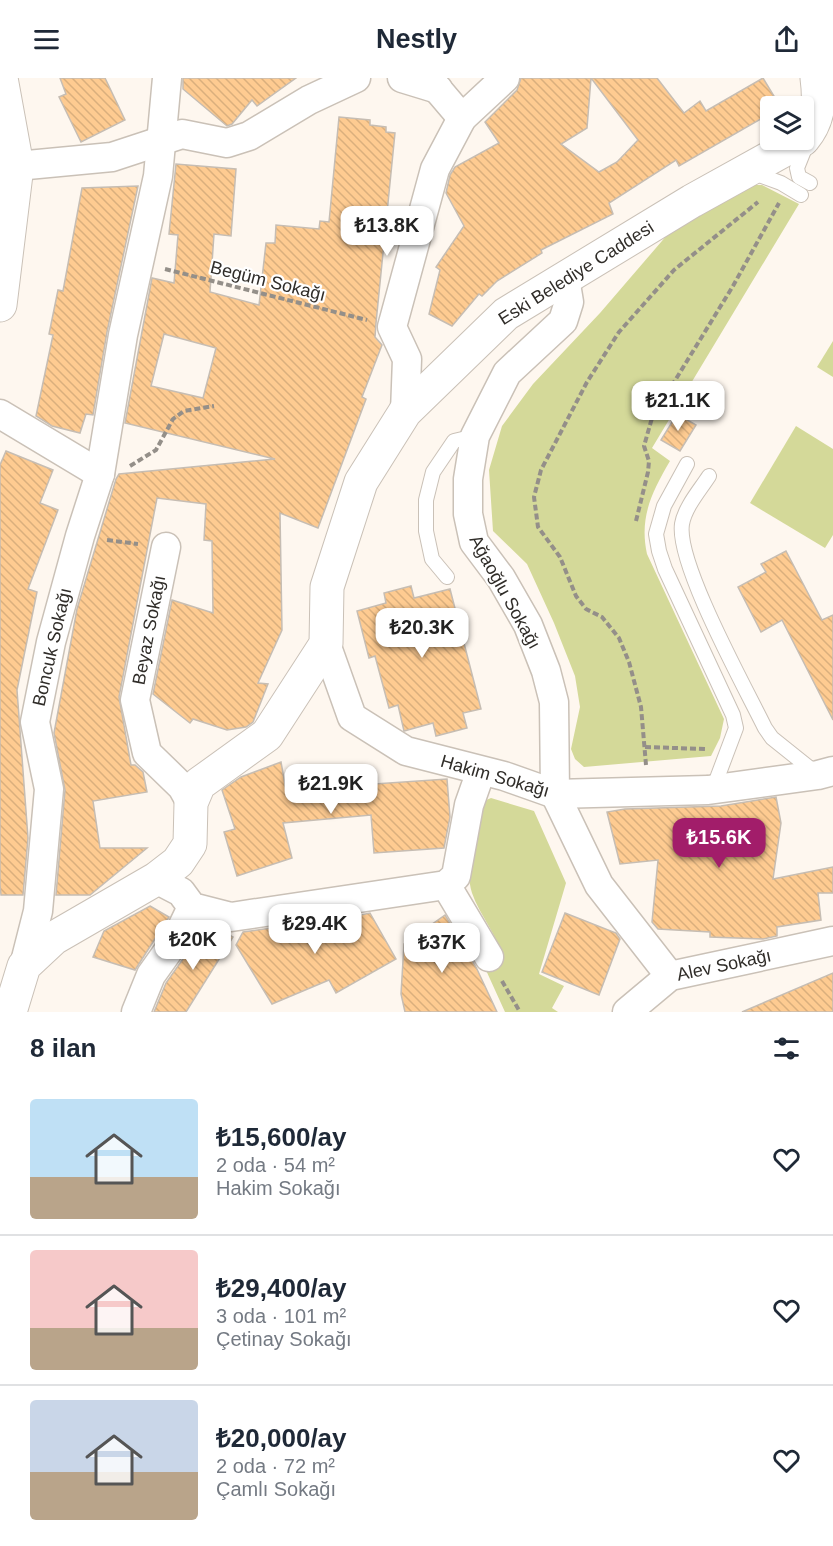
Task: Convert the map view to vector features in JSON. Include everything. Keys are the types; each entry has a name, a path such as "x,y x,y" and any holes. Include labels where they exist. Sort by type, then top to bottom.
{"street":[{"path":"0,305 9,164 1,78"},
{"name":"Boncuk Sokağı","path":"24,966 38,911 49,789 35,722 51,642 80,536 100,474 106,429 138,262 158,176 167,78"},
{"path":"9,164 112,157 163,138 182,134 227,143 249,136 309,100 356,78"},
{"path":"402,78 433,84 462,118"},
{"path":"405,412 407,359 392,327 435,169 462,118 505,78"},
{"path":"814,111 819,94 818,78"},
{"name":"Eski Belediye Caddesi","path":"326,644 327,587 361,482 405,412 506,314 565,278 761,176 789,150"},
{"name":"Ağaoğlu Sokağı","path":"565,278 569,302 563,321 507,373 475,436 468,479 468,514 474,542 501,578 528,625 546,671 554,702 555,794 599,885 670,976"},
{"path":"0,414 100,474"},
{"name":"Beyaz Sokağı","path":"166,547 135,700 147,753 182,787 191,803"},
{"path":"10,1012 24,966 54,938 156,879 178,862 190,844 191,803 199,784 267,735 326,644"},
{"name":"Hakim Sokağı","path":"326,644 352,717 406,751 504,776 555,794 713,789 826,773"},
{"path":"156,879 181,892 192,907 231,917 446,885 456,876 470,805 481,771"},
{"path":"446,885 489,957"},
{"path":"136,1012 151,975 176,940 192,907"},
{"name":"Alev Sokağı","path":"627,1012 670,976 833,941"}],"lane":[{"path":"802,150 797,168 799,177 810,183"},
{"path":"761,176 801,195"},
{"path":"447,577 432,559 426,531 426,500 433,472 454,441 475,436"},
{"path":"687,464 664,506 656,534 664,569 733,715 736,728 713,789"},
{"path":"709,476 683,522 681,537 690,571 765,728 772,738 826,773"}],"path":[{"path":"647,791 642,707 629,662 619,638 602,617 586,609 576,596 560,557 538,527 534,497 541,470 619,332 674,270 762,198 761,176"},
{"name":"Begüm Sokağı","path":"138,262 392,327"},
{"path":"100,474 130,466 156,450 173,419 184,411 214,405"},
{"path":"80,536 166,547"},
{"path":"645,747 707,749"},
{"path":"489,957 520,1012"}],"green space":[{"path":"747,185 762,185 799,204 652,448 670,461 653,494 645,528 647,554 724,719 720,738 711,756 584,767 575,759 571,749 580,707 575,676 527,564 493,531 489,470 502,426 533,384 600,313 680,220"},
{"path":"833,341 833,377 817,367"},
{"path":"796,426 833,449 833,535 825,548 750,503"},
{"path":"491,798 534,811 566,883 539,974 564,986 552,1008 558,1012 505,1012 485,968 502,957 472,893 469,871 472,847 484,801"}],"building":[{"path":"60,78 105,78 125,120 81,142 59,97 66,94"},
{"path":"183,78 296,78 257,106 252,100 232,124 227,126 183,89"},
{"path":"521,78 591,78 657,78 684,113 700,101 706,111 763,78 774,96 760,96 760,119 679,166 676,160 609,203 613,214 541,250 542,253 497,281 482,296 479,294 452,326 429,314 440,270 436,267 464,226 446,193 450,175 455,167 499,143 485,122 517,90","holes":["591,78 638,140 617,162 599,172 561,144 587,128"]},
{"path":"339,117 370,120 370,125 386,127 386,132 395,133 375,337 382,345 362,397 366,399 318,528 280,513 282,630 258,683 268,684 253,722 246,727 227,730 193,719 190,723 153,694 172,600 213,613 212,541 204,540 206,504 157,498 119,697 131,765 135,765 143,772 147,792 93,801 100,848 147,848 90,895 56,895 65,790 54,733 77,609 116,479 119,474 275,459 125,423 152,278 174,283 178,235 169,234 176,164 236,169 231,236 214,234 210,292 259,305 266,243 275,243 276,225 319,229 320,221 329,222","holes":["164,334 216,348 203,398 151,386"]},
{"path":"138,186 107,332 93,415 86,414 80,433 52,426 36,416 53,335 49,334 58,290 63,291 82,188"},
{"path":"677,414 696,425 680,451 661,440"},
{"path":"6,451 53,470 40,503 58,510 28,589 37,592 17,690 28,838 23,895 1,895 0,885 0,465"},
{"path":"786,551 822,620 833,615 833,720 782,620 761,632 738,587 766,572 761,564"},
{"path":"411,586 414,598 450,589 481,709 463,713 467,728 436,736 433,723 404,731 398,705 389,708 375,656 369,658 357,611 386,603 384,593"},
{"path":"281,762 286,790 447,779 450,817 444,848 374,853 371,815 283,823 292,858 237,876 224,832 235,829 222,790 241,777"},
{"path":"776,797 781,823 773,879 833,867 833,893 818,893 821,920 777,927 777,936 763,939 710,937 710,932 658,929 652,922 658,860 620,864 607,812 625,809 721,806"},
{"path":"150,906 169,917 135,970 93,957 104,931"},
{"path":"370,913 396,959 336,993 329,980 272,1004 236,945 243,932 292,925 294,929"},
{"path":"565,913 616,933 620,939 599,995 542,972"},
{"path":"445,915 476,967 497,1012 405,1012 401,994 404,944"},
{"path":"200,928 224,932 233,937 186,1012 154,1012 166,983 190,949"},
{"path":"833,973 833,1012 742,1012"}]}
